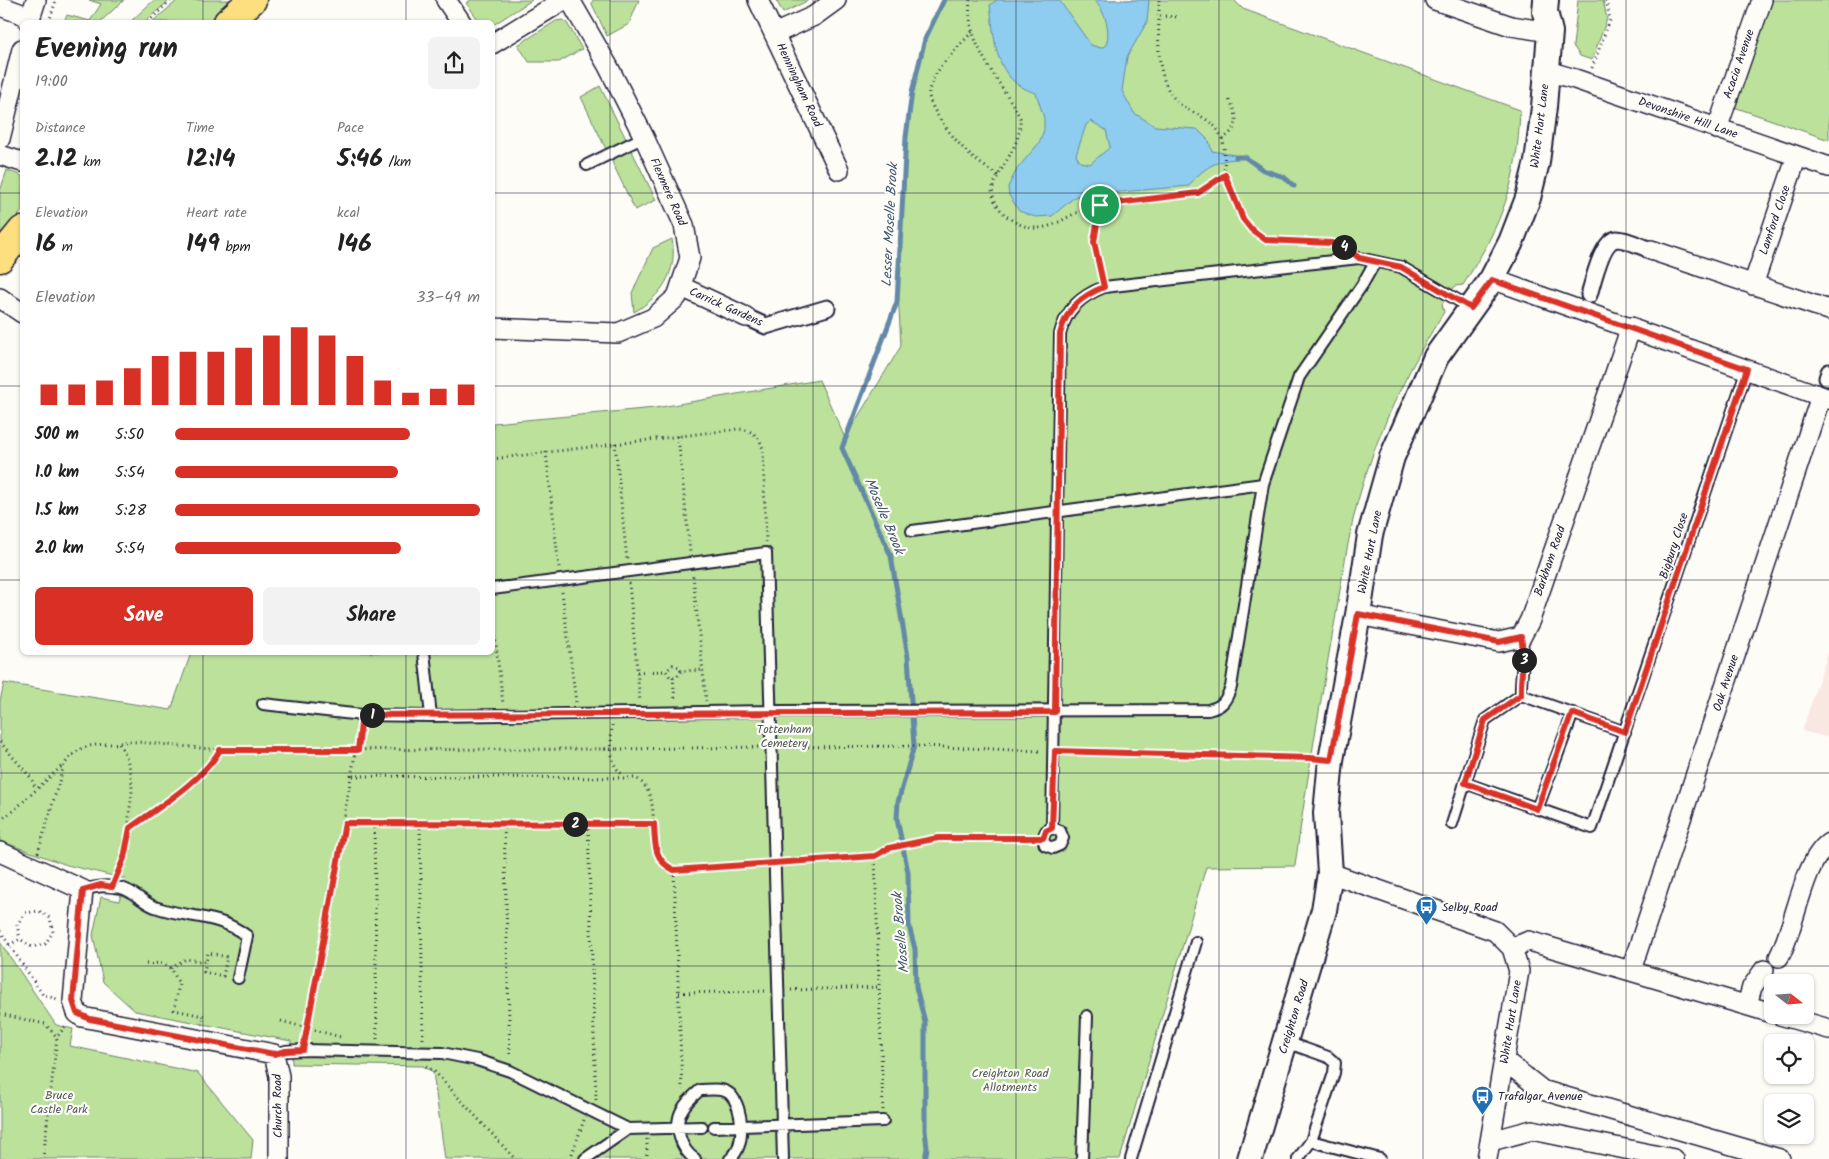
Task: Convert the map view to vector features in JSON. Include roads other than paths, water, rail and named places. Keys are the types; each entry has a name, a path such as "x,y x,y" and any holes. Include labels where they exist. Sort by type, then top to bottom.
{"highway":[{"path":"230,20 252,0"},
{"path":"0,258 20,233"}],"street":[{"path":"446,0 460,20"},
{"path":"495,42 564,0"},
{"name":"Flexmere Road","path":"495,328 618,333 653,318 677,297 682,287 690,258 684,226 644,137 608,66 570,0"},
{"name":"Henningham Road","path":"758,0 839,170"},
{"path":"774,34 814,16 836,0"},
{"path":"1435,0 1511,26 1550,32"},
{"name":"White Hart Lane","path":"1489,1150 1519,971 1512,948 1495,931 1330,873 1326,812 1331,760 1358,614 1370,535 1392,457 1436,357 1492,280 1511,242 1528,198 1537,162 1547,71 1550,32 1545,12 1546,0"},
{"name":"White Hart Lane","path":"1550,32 1560,13 1561,0"},
{"name":"Acacia Avenue","path":"1717,128 1762,0"},
{"path":"0,6 32,13"},
{"path":"0,139 20,57"},
{"name":"Devonshire Hill Lane","path":"1547,71 1829,167"},
{"path":"0,155 20,161"},
{"name":"Lamford Close","path":"1753,285 1797,156"},
{"path":"1587,303 1604,250 1612,240 1618,239 1829,310"},
{"path":"1492,280 1587,303 1631,327 1747,369 1827,387"},
{"name":"Carrick Gardens","path":"682,287 766,326 827,308"},
{"path":"0,298 20,312"},
{"name":"Barkham Road","path":"1521,637 1533,611 1631,327"},
{"name":"Oak Avenue","path":"1631,970 1827,387"},
{"path":"1358,614 1499,642 1521,637"},
{"path":"1779,957 1785,946 1796,908 1820,849 1829,843"},
{"path":"0,852 83,890 75,1007 90,1019 274,1054"},
{"name":"Creighton Road","path":"1250,1159 1324,910 1330,873"},
{"path":"1512,948 1529,942 1631,970 1764,1010"},
{"path":"1747,1005 1752,987 1764,970"},
{"path":"1812,1024 1829,1029"},
{"name":"Church Road","path":"274,1054 279,1076 279,1159"},
{"path":"1505,1061 1542,1090 1718,1151 1780,1159"},
{"path":"1489,1150 1532,1130 1674,1159"}],"lane":[{"path":"587,165 644,137"},
{"path":"1052,828 1055,751 1060,334 1068,313 1074,305 1089,293 1104,287 1359,258 1401,267 1471,308"},
{"path":"263,704 362,715 431,716 771,712 1055,712 1208,710 1220,707 1226,700 1231,687 1263,484 1299,377 1362,285 1375,262"},
{"name":"Bigbury Close","path":"1465,783 1592,828 1747,369"},
{"path":"912,531 1263,484"},
{"path":"495,589 766,553 783,1159"},
{"path":"1521,637 1525,656 1520,682 1521,695"},
{"path":"424,655 431,716"},
{"path":"1521,695 1625,732"},
{"path":"1452,824 1485,720 1521,695"},
{"path":"1537,809 1572,713"},
{"path":"1052,828 1060,831 1063,838 1060,846 1053,848 1045,845 1043,838 1046,831 1052,828"},
{"path":"83,890 101,885 124,888 154,907 216,920 234,927 247,936 238,978"},
{"path":"1132,1159 1196,942"},
{"path":"1082,1159 1087,1016"},
{"path":"1286,1042 1328,1057 1334,1063 1334,1073 1311,1141 1298,1159"},
{"path":"274,1054 303,1050 423,1053 460,1056 510,1071 628,1129 702,1127"},
{"path":"695,1159 689,1155 681,1142 678,1128 680,1113 687,1102 700,1090 722,1089 730,1093 739,1106 740,1144 736,1154 730,1159"},
{"path":"714,1127 883,1120"},
{"path":"585,1159 628,1129"},
{"path":"1311,1141 1380,1159"}],"water":[{"path":"997,0 1059,0 1091,45 1101,48 1106,45 1108,33 1104,15 1094,0 1149,0 1147,22 1127,57 1122,91 1134,113 1155,126 1197,129 1209,141 1212,151 1235,155 1236,159 1222,161 1209,167 1198,175 1189,186 1076,196 1052,216 1035,217 1019,211 1009,195 1008,187 1017,169 1039,143 1044,130 1044,118 1036,93 1022,87 1004,70 993,33 990,5","holes":["1091,121 1106,130 1110,147 1090,164 1080,162 1076,155 1086,125"]}],"waterway":[{"name":"Moselle Brook","path":"925,1159 927,1148 925,1130 925,1022 916,987 915,949 909,926 908,872 897,819 898,802 914,746 908,657 891,556 842,448 897,302 906,137 912,92 925,39 944,0"},
{"path":"1236,157 1245,157 1263,170 1284,177 1294,186"}],"place":[{"name":"Selby Road","path":"1426,926"},
{"name":"Trafalgar Avenue","path":"1482,1115"}],"water label":[{"name":"Lesser Moselle Brook","path":"890,225"}],"park label":[{"name":"Tottenham Cemetery","path":"784,736"},
{"name":"Creighton Road Allotments","path":"1010,1080"},
{"name":"Bruce Castle Park","path":"59,1102"}]}
